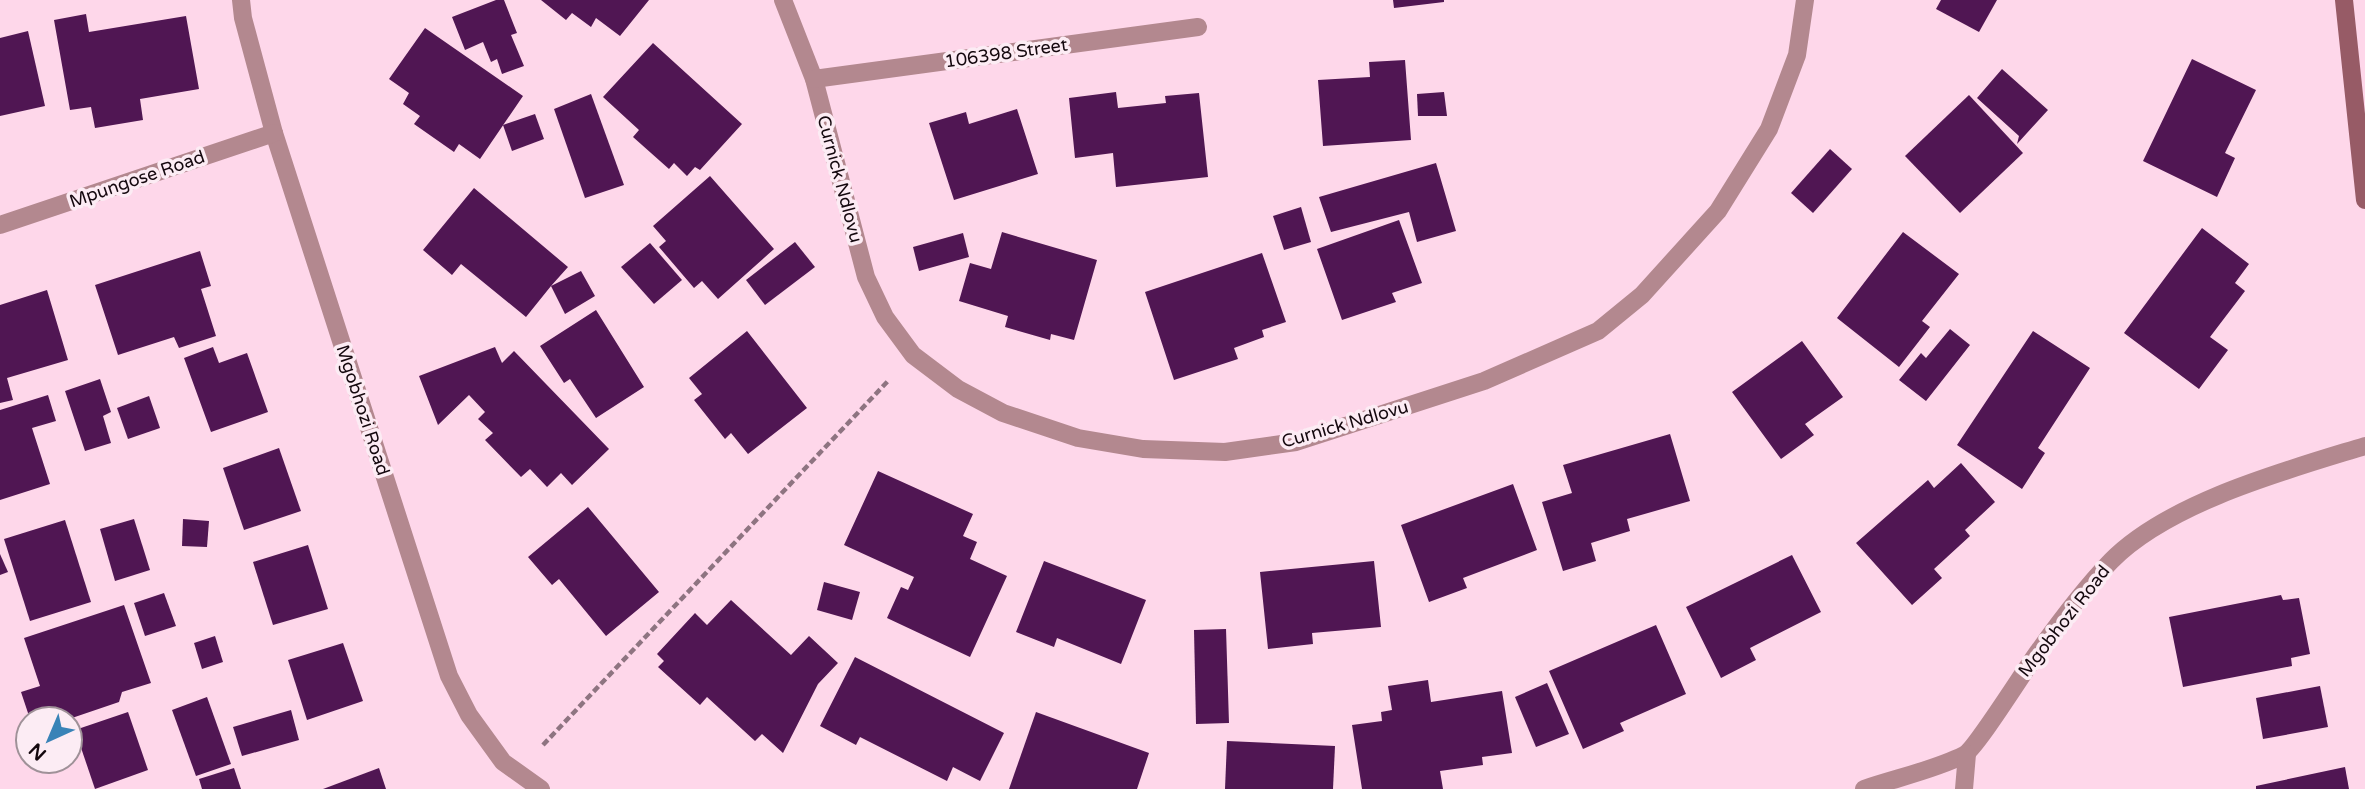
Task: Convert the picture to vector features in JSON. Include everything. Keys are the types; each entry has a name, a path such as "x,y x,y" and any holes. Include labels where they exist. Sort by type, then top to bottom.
{"street":[{"name":"Mgobhozi Road","path":"241,0 243,18 274,133 449,676 469,715 503,762 541,789"},
{"name":"Curnick Ndlovu","path":"783,0 814,79 866,278 885,317 913,355 958,389 1003,412 1078,438 1143,449 1225,452 1296,442 1484,381 1598,331 1642,295 1718,211 1769,129 1797,55 1805,0"},
{"path":"2344,0 2365,200"},
{"name":"106398 Street","path":"814,79 1198,27"},
{"name":"Mpungose Road","path":"0,225 274,133"},
{"name":"Mgobhozi Road","path":"1967,754 2039,650 2112,560 2146,534 2192,508 2297,467 2365,446"},
{"path":"1864,789 1967,754 1964,789"}],"path":[{"path":"518,772 913,355"}],"building":[{"path":"496,0 504,0 517,33 511,35 524,66 502,74 497,59 491,62 483,42 465,50 452,17"},
{"path":"541,0 649,0 620,36 596,18 591,27 572,13 566,20"},
{"path":"1393,0 1444,0 1444,2 1394,8"},
{"path":"1941,0 1997,0 1979,32 1936,9"},
{"path":"86,14 89,32 186,16 199,89 140,99 143,120 95,128 91,107 70,110 54,20"},
{"path":"425,28 523,96 480,159 459,144 454,152 414,124 420,116 403,104 409,93 389,79"},
{"path":"28,31 45,106 0,116 0,38"},
{"path":"653,43 742,124 700,170 695,167 687,176 674,163 669,169 633,137 639,130 603,97"},
{"path":"2192,59 2256,90 2225,153 2235,158 2217,197 2143,161"},
{"path":"1405,60 1411,140 1323,146 1318,80 1370,77 1369,62"},
{"path":"2002,69 2048,110 2017,144 2019,136 1977,98"},
{"path":"1116,92 1118,108 1166,103 1165,96 1199,93 1208,177 1116,187 1113,153 1075,158 1069,98"},
{"path":"1444,92 1447,116 1418,116 1417,94"},
{"path":"591,94 624,185 585,198 554,109"},
{"path":"1969,95 2023,153 1960,213 1905,156"},
{"path":"1017,109 1038,174 954,200 929,123 966,112 969,124"},
{"path":"535,114 544,139 512,151 503,125"},
{"path":"1830,149 1852,169 1813,213 1791,193"},
{"path":"1436,163 1456,231 1417,242 1409,212 1331,232 1319,197"},
{"path":"710,176 774,249 718,299 702,281 694,288 659,247 666,241 653,226"},
{"path":"474,188 568,267 526,317 461,264 452,275 423,250"},
{"path":"1301,207 1311,242 1284,250 1273,216"},
{"path":"1399,220 1422,283 1392,293 1396,302 1342,320 1317,249"},
{"path":"2202,228 2249,264 2235,283 2245,291 2210,337 2228,350 2199,389 2124,333"},
{"path":"1002,232 1097,260 1074,340 1051,334 1050,340 1005,327 1008,316 959,301 970,263 991,269"},
{"path":"1903,232 1959,274 1922,321 1930,327 1899,367 1837,318"},
{"path":"963,233 969,257 919,271 913,247"},
{"path":"795,242 815,267 765,305 746,280"},
{"path":"650,243 682,280 654,304 621,267"},
{"path":"200,251 211,286 201,289 216,336 179,348 174,337 118,355 95,285"},
{"path":"1262,253 1286,322 1262,330 1264,337 1234,348 1238,359 1174,380 1145,292"},
{"path":"581,271 595,296 565,314 551,286"},
{"path":"47,290 68,360 7,378 13,400 0,403 0,305"},
{"path":"596,310 644,387 596,418 570,379 564,383 540,346"},
{"path":"1950,329 1970,345 1926,401 1899,380 1921,353 1926,358"},
{"path":"747,331 807,408 748,454 731,433 725,439 694,400 702,394 689,378"},
{"path":"2033,331 2090,368 2038,448 2045,453 2022,489 1957,445"},
{"path":"1802,341 1843,397 1805,424 1814,435 1781,459 1732,392"},
{"path":"213,347 219,363 247,353 268,412 211,432 184,358"},
{"path":"495,347 502,363 514,351 609,449 572,485 561,473 547,487 530,469 521,477 485,440 493,433 478,419 485,412 469,395 438,425 419,376"},
{"path":"100,379 111,412 103,416 111,443 85,451 65,391"},
{"path":"48,395 56,421 32,428 50,484 0,500 0,410"},
{"path":"149,396 160,428 128,439 117,408"},
{"path":"1670,434 1690,501 1627,519 1630,531 1591,543 1596,561 1563,571 1542,502 1572,493 1563,465"},
{"path":"279,448 301,511 244,530 223,468"},
{"path":"1961,463 1995,502 1965,530 1970,536 1934,569 1942,578 1912,605 1856,543 1928,480 1934,488"},
{"path":"878,471 973,514 963,536 977,542 970,559 1007,576 970,657 887,618 901,587 908,590 914,577 844,545"},
{"path":"1513,484 1537,550 1463,578 1467,588 1429,602 1401,525"},
{"path":"588,507 659,592 606,636 559,579 552,585 528,557"},
{"path":"134,519 150,570 115,581 100,529"},
{"path":"183,519 209,521 207,547 182,546"},
{"path":"65,520 91,602 30,621 4,539"},
{"path":"308,545 328,609 273,625 253,562"},
{"path":"0,554 8,572 0,575"},
{"path":"1792,555 1821,612 1750,648 1756,660 1721,678 1686,607"},
{"path":"1044,561 1146,600 1121,664 1057,638 1054,647 1016,632"},
{"path":"1374,561 1381,627 1312,633 1313,644 1268,649 1260,572"},
{"path":"824,582 860,592 852,620 817,610"},
{"path":"164,593 176,626 145,636 134,603"},
{"path":"2281,595 2283,600 2299,598 2310,654 2291,658 2292,666 2183,687 2169,617"},
{"path":"731,600 791,655 809,636 838,663 818,684 783,753 762,734 755,741 707,697 700,705 658,667 664,661 657,654 695,613 707,625"},
{"path":"124,605 151,683 122,692 119,702 84,714 84,705 25,705 21,692 40,686 24,638"},
{"path":"1656,625 1686,694 1620,723 1624,731 1583,749 1549,671"},
{"path":"1226,629 1229,723 1196,724 1194,630"},
{"path":"215,636 223,662 202,669 194,643"},
{"path":"343,643 363,701 307,720 288,660"},
{"path":"855,657 1004,733 980,781 953,767 947,781 860,737 856,745 820,726"},
{"path":"1428,680 1431,702 1502,691 1512,753 1482,757 1483,765 1440,771 1443,789 1362,789 1352,725 1382,721 1381,712 1392,710 1388,686"},
{"path":"1547,683 1569,734 1536,747 1515,697"},
{"path":"2320,686 2328,727 2263,739 2256,698"},
{"path":"207,697 231,764 196,776 172,710"},
{"path":"291,710 299,740 242,756 233,727"},
{"path":"128,712 148,770 95,789 84,757 84,727"},
{"path":"1036,712 1149,753 1137,789 1009,789"},
{"path":"1227,741 1335,746 1333,789 1225,789"},
{"path":"2345,767 2349,789 2256,789 2256,786"},
{"path":"234,768 241,789 202,789 199,779"},
{"path":"379,768 386,789 323,789"}]}
